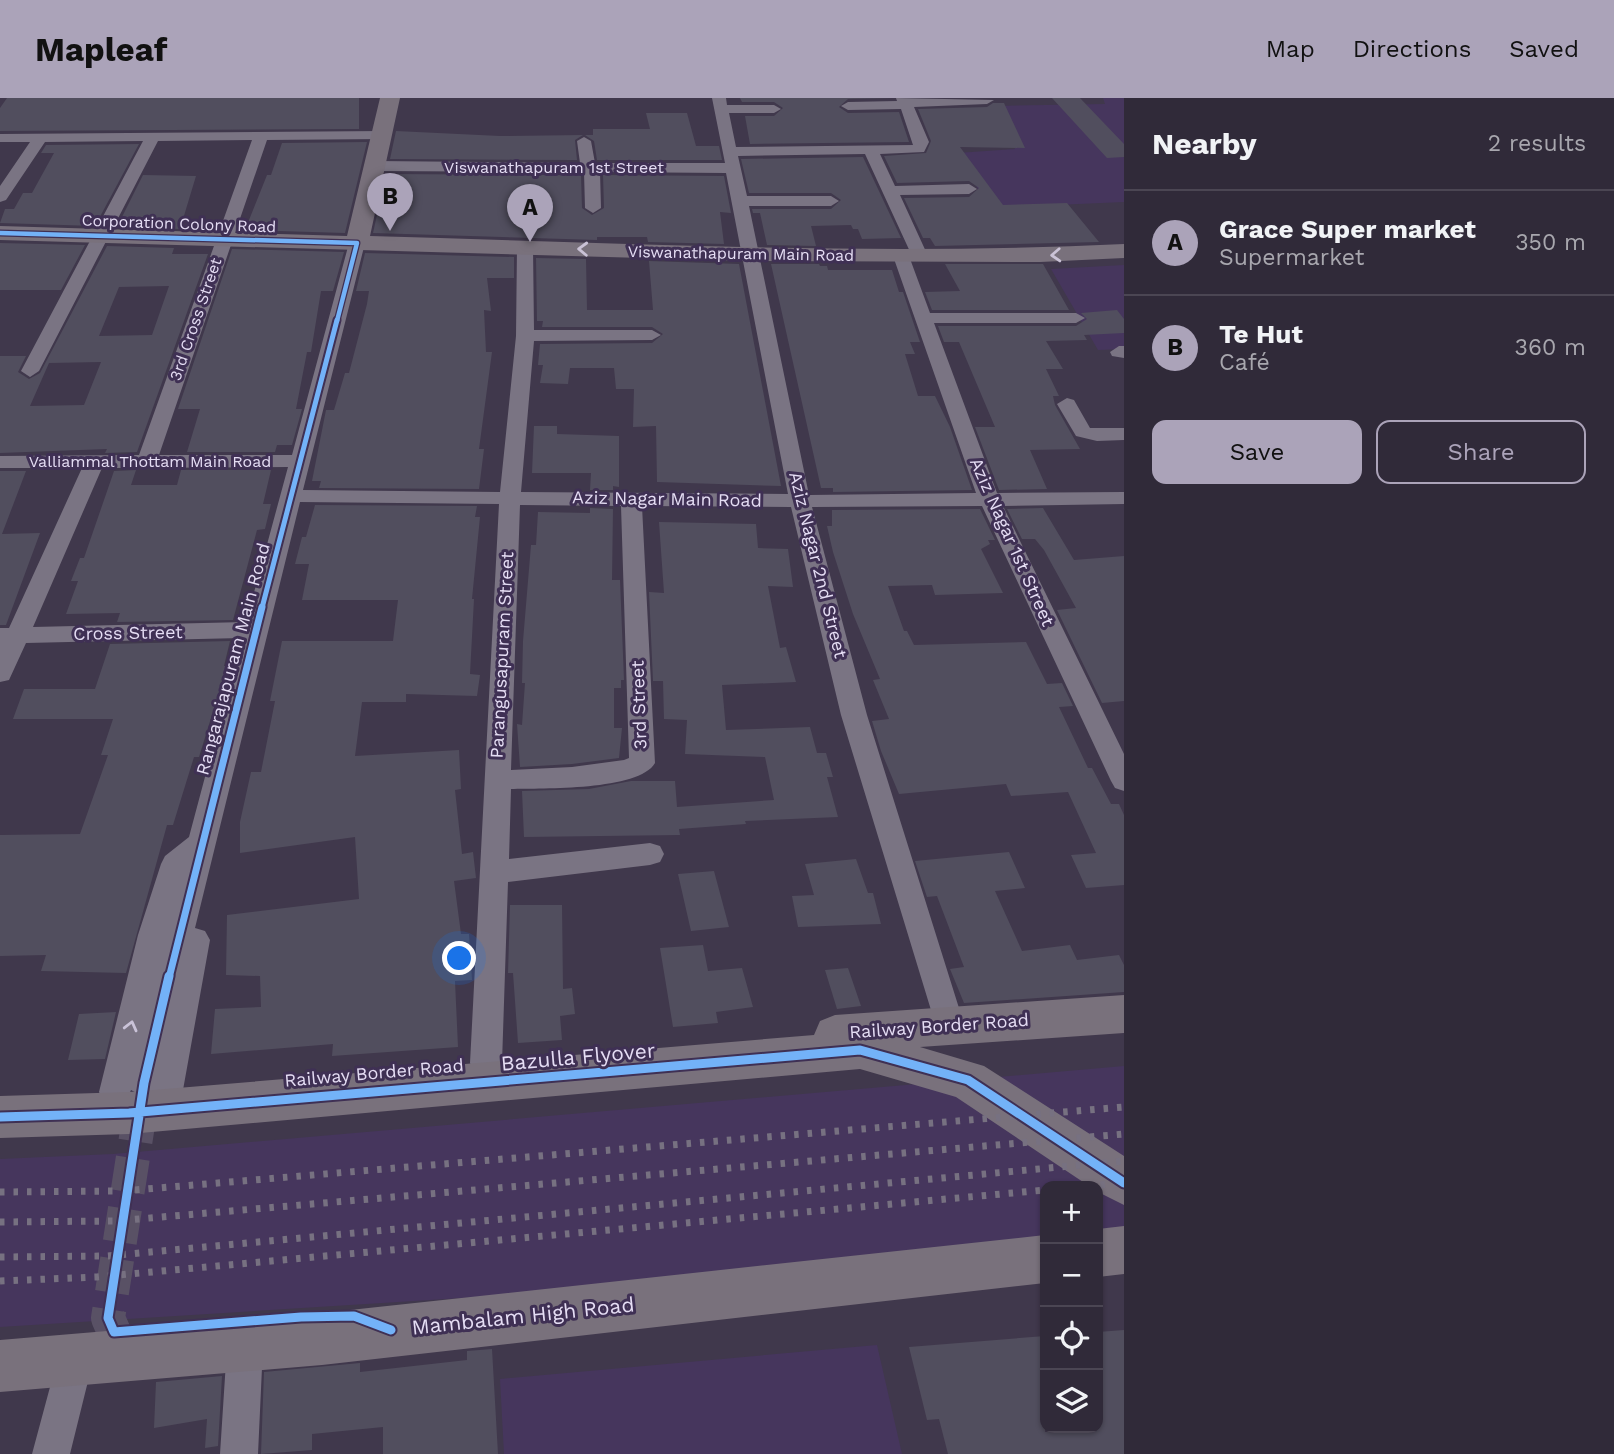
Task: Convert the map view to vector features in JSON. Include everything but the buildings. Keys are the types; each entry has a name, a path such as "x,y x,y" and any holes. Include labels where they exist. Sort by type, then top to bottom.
{"street":[{"name":"Rangarajapuram Main Road","path":"201,842 358,243 384,135 390,98"},
{"path":"848,106 987,100"},
{"path":"732,160 907,151 922,146 905,102"},
{"path":"720,104 774,109"},
{"name":"Aziz Nagar 2nd Street","path":"720,104 800,500 854,715 948,1024"},
{"path":"0,138 384,135"},
{"path":"30,370 153,137"},
{"path":"0,197 40,138"},
{"name":"3rd Cross Street","path":"147,461 260,138"},
{"path":"584,141 587,161 592,167 593,208"},
{"name":"Aziz Nagar 1st Street","path":"871,151 890,191 911,256 923,318 989,499 1124,781"},
{"name":"Viswanathapuram 1st Street","path":"375,166 592,167 732,160"},
{"path":"890,191 969,189"},
{"path":"740,201 831,201"},
{"name":"Corporation Colony Road","path":"0,233 358,243"},
{"name":"Viswanathapuram Main Road","path":"358,243 911,256 1124,251"},
{"name":"Parangusapuram Street","path":"486,1063 510,496 525,336 525,247"},
{"path":"923,318 1076,318"},
{"path":"525,336 652,335"},
{"path":"1067,404 1083,432 1097,435 1124,434"},
{"path":"0,674 9,636 95,461"},
{"name":"Valliammal Thottam Main Road","path":"0,462 300,461"},
{"name":"Aziz Nagar Main Road","path":"293,496 510,496 631,500 1124,498"},
{"name":"3rd Street","path":"496,780 612,773 632,770 642,763 631,500"},
{"name":"Cross Street","path":"9,636 256,630"},
{"path":"201,842 213,869 196,936 142,1089 153,935 176,864 201,842"},
{"path":"495,872 650,854"},
{"name":"Railway Border Road","path":"0,1096 142,1089 948,1024 1124,1014"},
{"name":"Bazulla Flyover","path":"0,1117 129,1113 860,1050 968,1080 1124,1183"},
{"path":"1103,1252 1124,1250"},
{"name":"Mambalam High Road","path":"0,1366 244,1346 1040,1260"},
{"path":"124,1333 301,1317 354,1315 391,1330"},
{"path":"239,1454 244,1346"},
{"path":"51,1454 75,1361"}],"shaded area":[{"path":"1103,98 1124,98 1124,202 989,208 957,153 1015,149 994,106 1105,104"},
{"path":"1124,265 1124,349 1098,350 1051,269"},
{"path":"1124,1066 1124,1238 1103,1240 1103,1181 1040,1181 1040,1248 718,1282 0,1327 0,1159 113,1154"},
{"path":"877,1345 902,1454 504,1454 500,1379"}],"tunnel":[{"path":"124,1333 114,1332 108,1318 142,1099"}],"railway":[{"path":"0,1192 122,1191 1124,1107"},
{"path":"0,1222 115,1221 1124,1134"},
{"path":"0,1257 108,1256 1124,1161"},
{"path":"1103,1185 1124,1183"},
{"path":"0,1281 97,1277 1040,1190"}],"cycle path":[{"path":"0,233 357,243 201,842 144,1083 108,1318 114,1332 124,1333 301,1317 354,1316 391,1330"},
{"path":"0,1117 129,1113 860,1050 968,1080 1124,1183"}],"place":[{"name":"Te Hut","path":"390,231"},
{"name":"Grace Super market","path":"530,242"}]}
